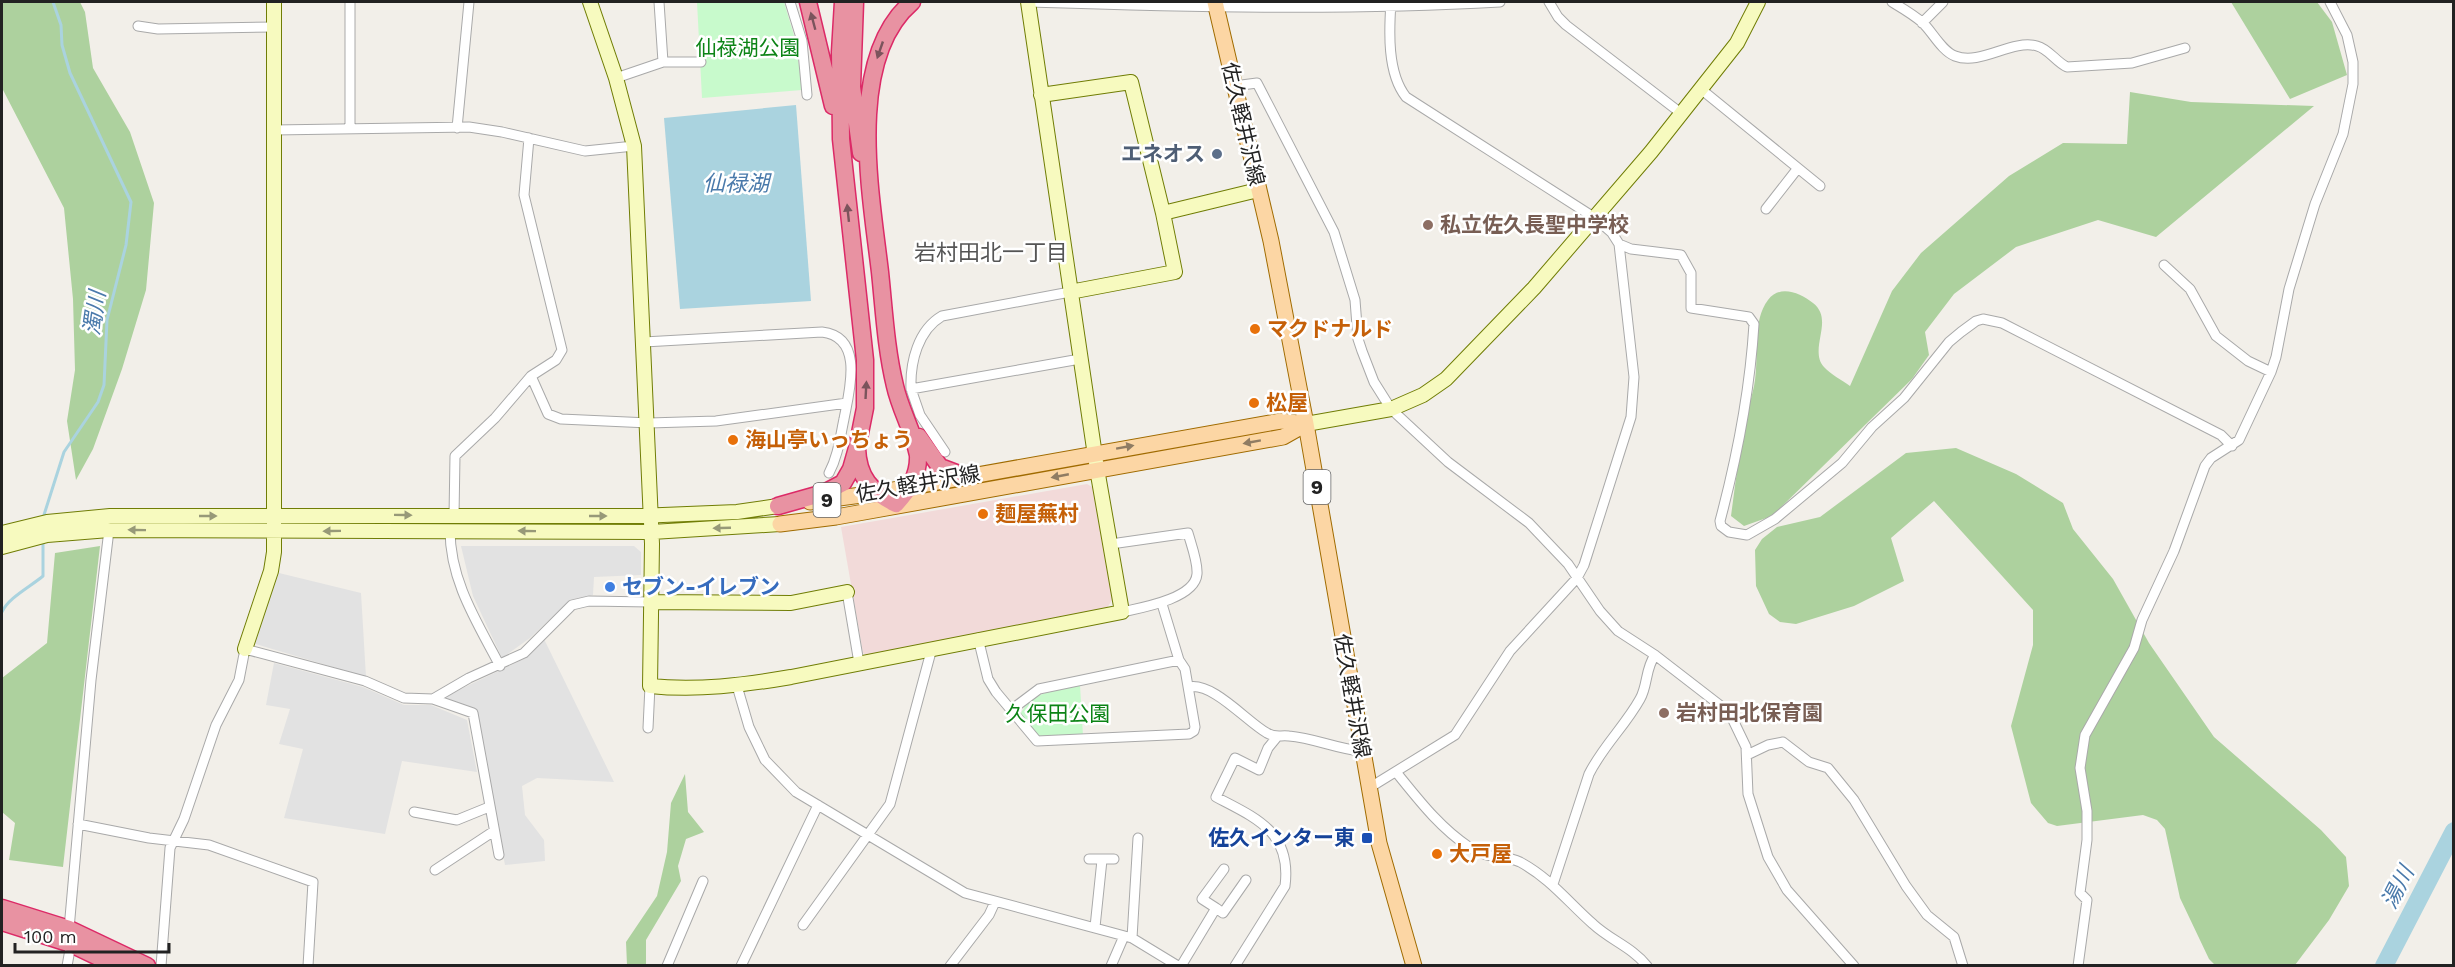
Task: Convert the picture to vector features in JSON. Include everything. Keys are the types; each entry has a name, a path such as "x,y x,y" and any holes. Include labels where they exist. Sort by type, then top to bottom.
{"highway":[{"path":"807,2 841,139"},
{"path":"778,506 838,487 851,469 857,448 867,376 841,139 840,52 843,2"},
{"path":"855,2 852,60 854,110 871,199"},
{"path":"857,448 859,470 876,493 896,504 911,485 917,468 918,455 899,402 892,373 871,199 868,153 876,64 887,33 912,2"},
{"path":"899,402 934,461 946,471 964,476"},
{"path":"2,908 70,937 117,966"},
{"path":"2,922 101,942 147,966"}],"main road":[{"name":"佐久軽井沢線","path":"1216,5 1271,241 1306,424 1368,788 1389,885 1414,966"},
{"name":"佐久軽井沢線","path":"778,506 876,493 1281,421 1306,424"},
{"name":"佐久軽井沢線","path":"780,524 1282,437 1306,424"}],"street":[{"path":"161,966 169,856 173,840 184,819 216,725 239,680 245,649 271,571 274,532 274,2"},
{"path":"350,2 350,128"},
{"path":"457,128 469,2"},
{"path":"590,2 616,78 634,146 649,423 652,531 648,728"},
{"path":"659,2 663,62"},
{"path":"790,2 802,41 807,95"},
{"path":"1122,612 1094,453 1028,2 1391,5 1500,2"},
{"path":"1549,2 1566,25 1682,114"},
{"path":"1306,424 1391,409 1423,395 1446,379 1534,288 1702,90 1741,35 1758,2"},
{"path":"1892,2 1922,22 1951,54 1958,57 1971,57 2029,45 2040,46 2067,67 2132,63 2185,48"},
{"path":"1922,22 1943,2"},
{"path":"2078,966 2087,900 2080,894 2087,840 2087,811 2080,768 2085,735 2134,648 2142,620 2160,584 2205,466 2211,458 2239,440 2271,372 2289,289 2315,204 2337,155 2353,84 2351,48 2330,2"},
{"path":"1368,788 1455,735 1510,651 1577,578 1584,565 1600,518 1631,417 1634,377 1619,244 1612,233 1595,218 1406,97 1395,79 1392,65 1391,5"},
{"path":"138,26 158,29 274,27"},
{"path":"616,78 663,62 701,62"},
{"path":"945,452 920,415 911,389 912,365 920,339 936,320 942,316 1175,272 1131,82 1041,95"},
{"path":"1234,86 1257,83 1305,173 1347,266 1355,300 1358,339 1368,369 1391,409 1448,462 1529,524 1568,564 1617,631 1655,656 1727,712 1738,728 1747,756 1748,794 1768,857 1787,890 1854,966"},
{"path":"1702,90 1820,186"},
{"path":"274,130 457,128 502,132 585,152 634,146"},
{"path":"500,666 458,584 452,561 455,456 495,418 531,376 556,360 562,350 524,195 529,138"},
{"path":"1766,209 1798,168"},
{"path":"1163,213 1258,190"},
{"path":"1619,244 1631,249 1681,255 1691,273 1690,308 1749,316 1754,324 1749,382 1731,478 1720,521 1721,526 1729,532 1747,535 1760,530 1814,487 1842,463 1872,426 1904,398 1949,342 1976,321 1983,319 2002,323 2119,381 2221,435 2232,446"},
{"path":"2164,265 2190,289 2216,336 2248,360 2271,372"},
{"path":"644,342 829,333 844,344 852,365 836,460 829,473"},
{"path":"911,389 1080,359"},
{"path":"531,376 545,409 555,418 649,423 738,419 847,403"},
{"path":"65,526 109,530 274,532 737,512 778,506"},
{"path":"2,533 28,532 110,516 274,515 652,531 780,524"},
{"path":"67,966 91,680 109,530"},
{"path":"2,547 28,532"},
{"path":"650,686 737,686 1162,604 1173,600 1195,580 1198,573 1188,532 1111,544"},
{"path":"434,699 470,678 500,666 524,652 572,605 589,601 791,603 847,592 859,663"},
{"path":"978,638 988,679 1031,735 1044,742 1189,735 1194,732 1195,727 1189,687 1162,604"},
{"path":"803,925 890,804 932,648"},
{"path":"245,649 365,681 404,698 434,699 473,713 499,855"},
{"path":"1553,884 1589,774 1596,759 1640,699 1649,664 1655,656"},
{"path":"1011,710 1039,689 1179,660"},
{"path":"737,686 749,727 765,760 783,781 949,885 995,902 1128,937 1151,947 1180,966 1216,908"},
{"path":"1189,687 1199,687 1229,704 1260,729 1276,737 1293,736 1362,752"},
{"path":"1235,966 1285,886 1287,876 1285,862 1270,828 1216,797 1235,758 1259,770 1268,748 1276,737"},
{"path":"1747,756 1768,745 1784,742 1809,762 1828,768 1854,800 1906,886 1927,915 1954,938 1963,966"},
{"path":"1395,772 1431,815 1466,845 1487,857 1518,861 1553,884 1594,926 1624,944 1647,966"},
{"path":"741,966 818,805"},
{"path":"414,812 457,820 489,807"},
{"path":"78,824 209,846 313,882 308,966"},
{"path":"437,855 439,867 494,831"},
{"path":"1111,966 1128,937 1138,838"},
{"path":"1089,859 1114,859"},
{"path":"1095,927 1102,860"},
{"path":"1224,869 1202,899 1222,913 1246,880"},
{"path":"667,966 703,881"},
{"path":"950,966 989,915 995,902"}],"shaded area":[{"path":"1087,484 1094,488 1114,597 1107,608 868,656 863,653 841,527"},
{"path":"461,546 634,546 641,552 641,575 594,577 593,595 570,600 530,638 502,658 473,596"},
{"path":"279,573 361,593 366,677 252,643"},
{"path":"543,637 614,782 537,778 522,786 525,815 544,840 545,861 505,865 476,711 444,697 526,658"},
{"path":"274,663 363,687 404,705 431,705 467,720 477,772 402,761 385,834 284,818 303,749 279,744 290,709 266,705"}],"green space":[{"path":"2,2 80,2 85,12 93,68 130,132 154,203 146,290 122,369 93,449 76,480 67,421 75,370 73,299 64,208 2,88"},
{"name":"仙禄湖公園","path":"697,2 784,2 796,42 802,90 702,98"},
{"path":"2231,2 2317,2 2332,22 2347,75 2290,99"},
{"path":"2130,92 2191,102 2314,106 2156,237 2098,220 2016,247 1954,294 1925,332 1929,355 1912,379 1772,516 1744,526 1731,516 1744,425 1755,380 1758,328 1763,308 1768,300 1778,292 1784,291 1796,293 1813,303 1822,318 1820,360 1827,370 1850,386 1892,291 1921,253 2009,176 2063,143 2127,144"},
{"path":"1956,448 2016,474 2063,503 2073,529 2113,579 2149,643 2214,737 2321,830 2346,857 2349,886 2329,920 2295,965 2215,965 2209,959 2180,898 2165,829 2157,820 2143,815 2057,826 2048,823 2031,803 2011,726 2033,645 2033,610 1934,501 1891,538 1904,581 1854,606 1796,624 1780,622 1769,614 1756,586 1755,550 1762,539 1777,527 1820,517 1906,453"},
{"path":"100,546 63,867 9,860 15,823 2,812 2,678 47,643 55,553"},
{"name":"久保田公園","path":"1080,685 1083,736 1040,738 1020,715 1030,701 1038,696"},
{"path":"685,774 688,812 704,832 686,839 678,866 681,881 646,940 646,965 627,965 626,942 657,896 667,852 671,803"}],"water":[{"name":"仙禄湖","path":"796,105 811,301 680,309 664,118"}],"waterway":[{"name":"濁川","path":"43,518 64,452 98,402 104,385 107,320 126,245 131,202 70,73 62,45 61,25 53,2"},
{"name":"濁川","path":"2,612 14,597 43,576 43,539"},
{"name":"湯川","path":"2384,966 2454,831"}],"place":[{"name":"エネオス","path":"1217,154"},
{"name":"私立佐久長聖中学校","path":"1428,225"},
{"name":"マクドナルド","path":"1255,329"},
{"name":"松屋","path":"1254,403"},
{"name":"海山亭いっちょう","path":"733,440"},
{"name":"麺屋蕪村","path":"983,514"},
{"name":"セブン-イレブン","path":"610,587"},
{"name":"岩村田北保育園","path":"1664,713"},
{"name":"佐久インター東","path":"1367,838"},
{"name":"大戸屋","path":"1437,854"}],"district":[{"name":"岩村田北一丁目","path":"991,252"}]}
